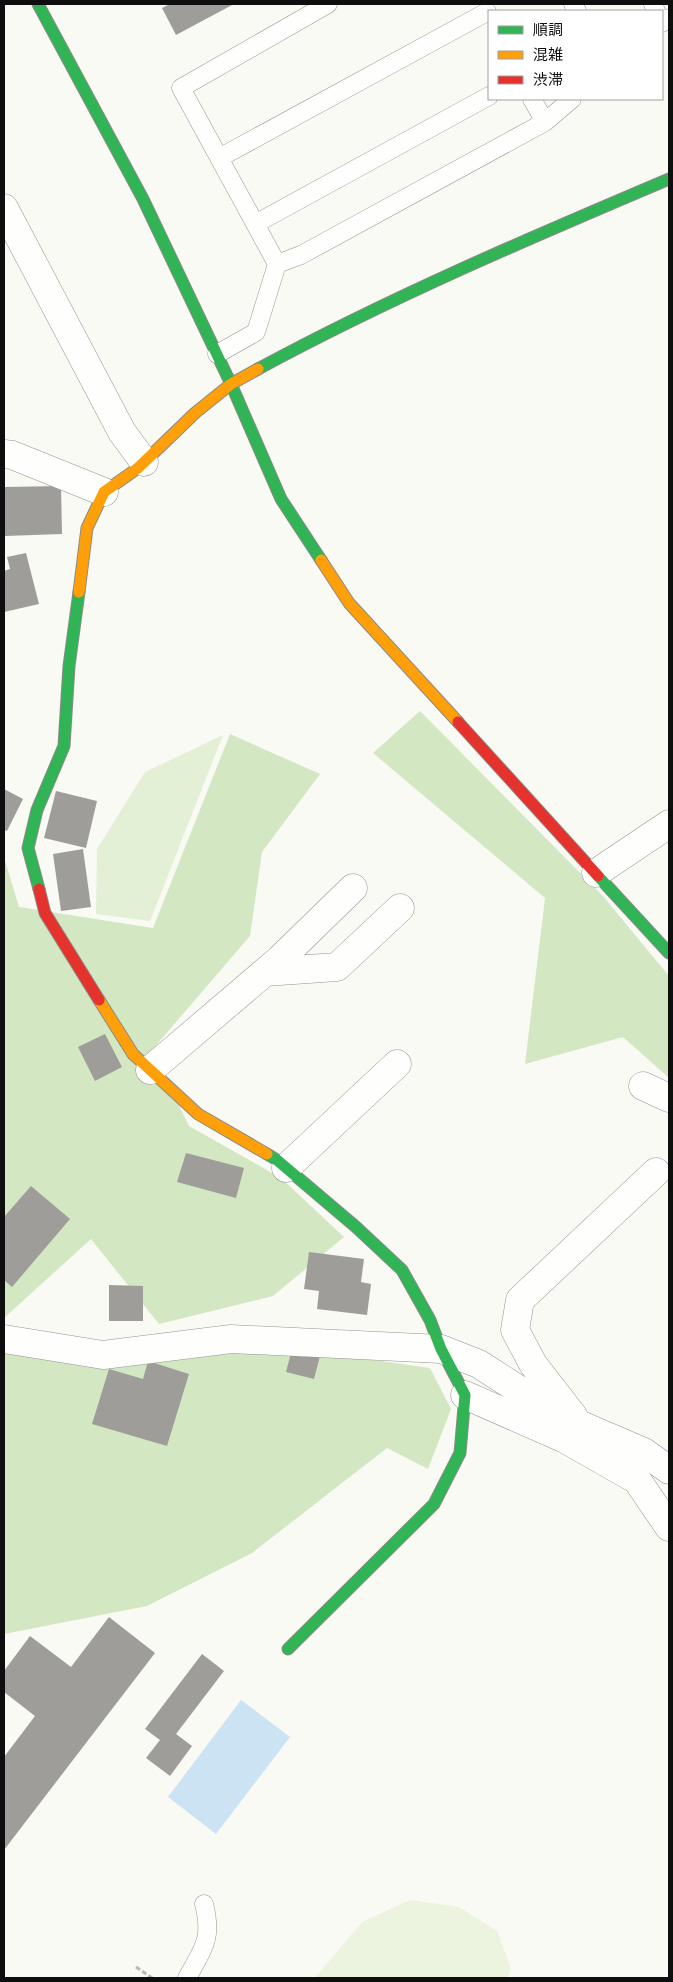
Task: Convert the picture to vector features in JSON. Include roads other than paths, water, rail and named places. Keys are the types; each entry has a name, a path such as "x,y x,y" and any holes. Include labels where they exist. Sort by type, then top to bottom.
{"street":[{"path":"38,4 143,200 231,384 281,499 349,603 669,953"},
{"path":"288,1649 434,1504 460,1453 464,1395 441,1349 430,1320 402,1270 356,1227 278,1160 198,1114 133,1054 45,912 28,848 37,810 64,746 69,666 87,528 104,492 144,462 195,413 231,384 327,332 510,248 669,179"},
{"path":"4,208 122,432 144,462"},
{"path":"4,454 12,455 104,492"},
{"path":"596,873 669,824"},
{"path":"150,1070 265,972 353,888"},
{"path":"265,972 336,967 400,908"},
{"path":"286,1168 397,1064"},
{"path":"644,1086 669,1098"},
{"path":"580,1424 534,1364 516,1330 520,1300 656,1172"},
{"path":"4,1339 103,1355 231,1339 441,1349 479,1364 558,1415 644,1452 669,1470"},
{"path":"464,1395 565,1439 637,1480 669,1527"}],"lane":[{"path":"217,354 256,332 277,264 181,88 328,4"},
{"path":"219,158 486,11"},
{"path":"255,224 488,97"},
{"path":"533,100 545,122"},
{"path":"277,264 301,255 545,122 571,100"},
{"path":"186,1978 207,1942 208,1920 204,1904"}],"water":[{"path":"241,1700 290,1737 216,1834 168,1797"}]}
